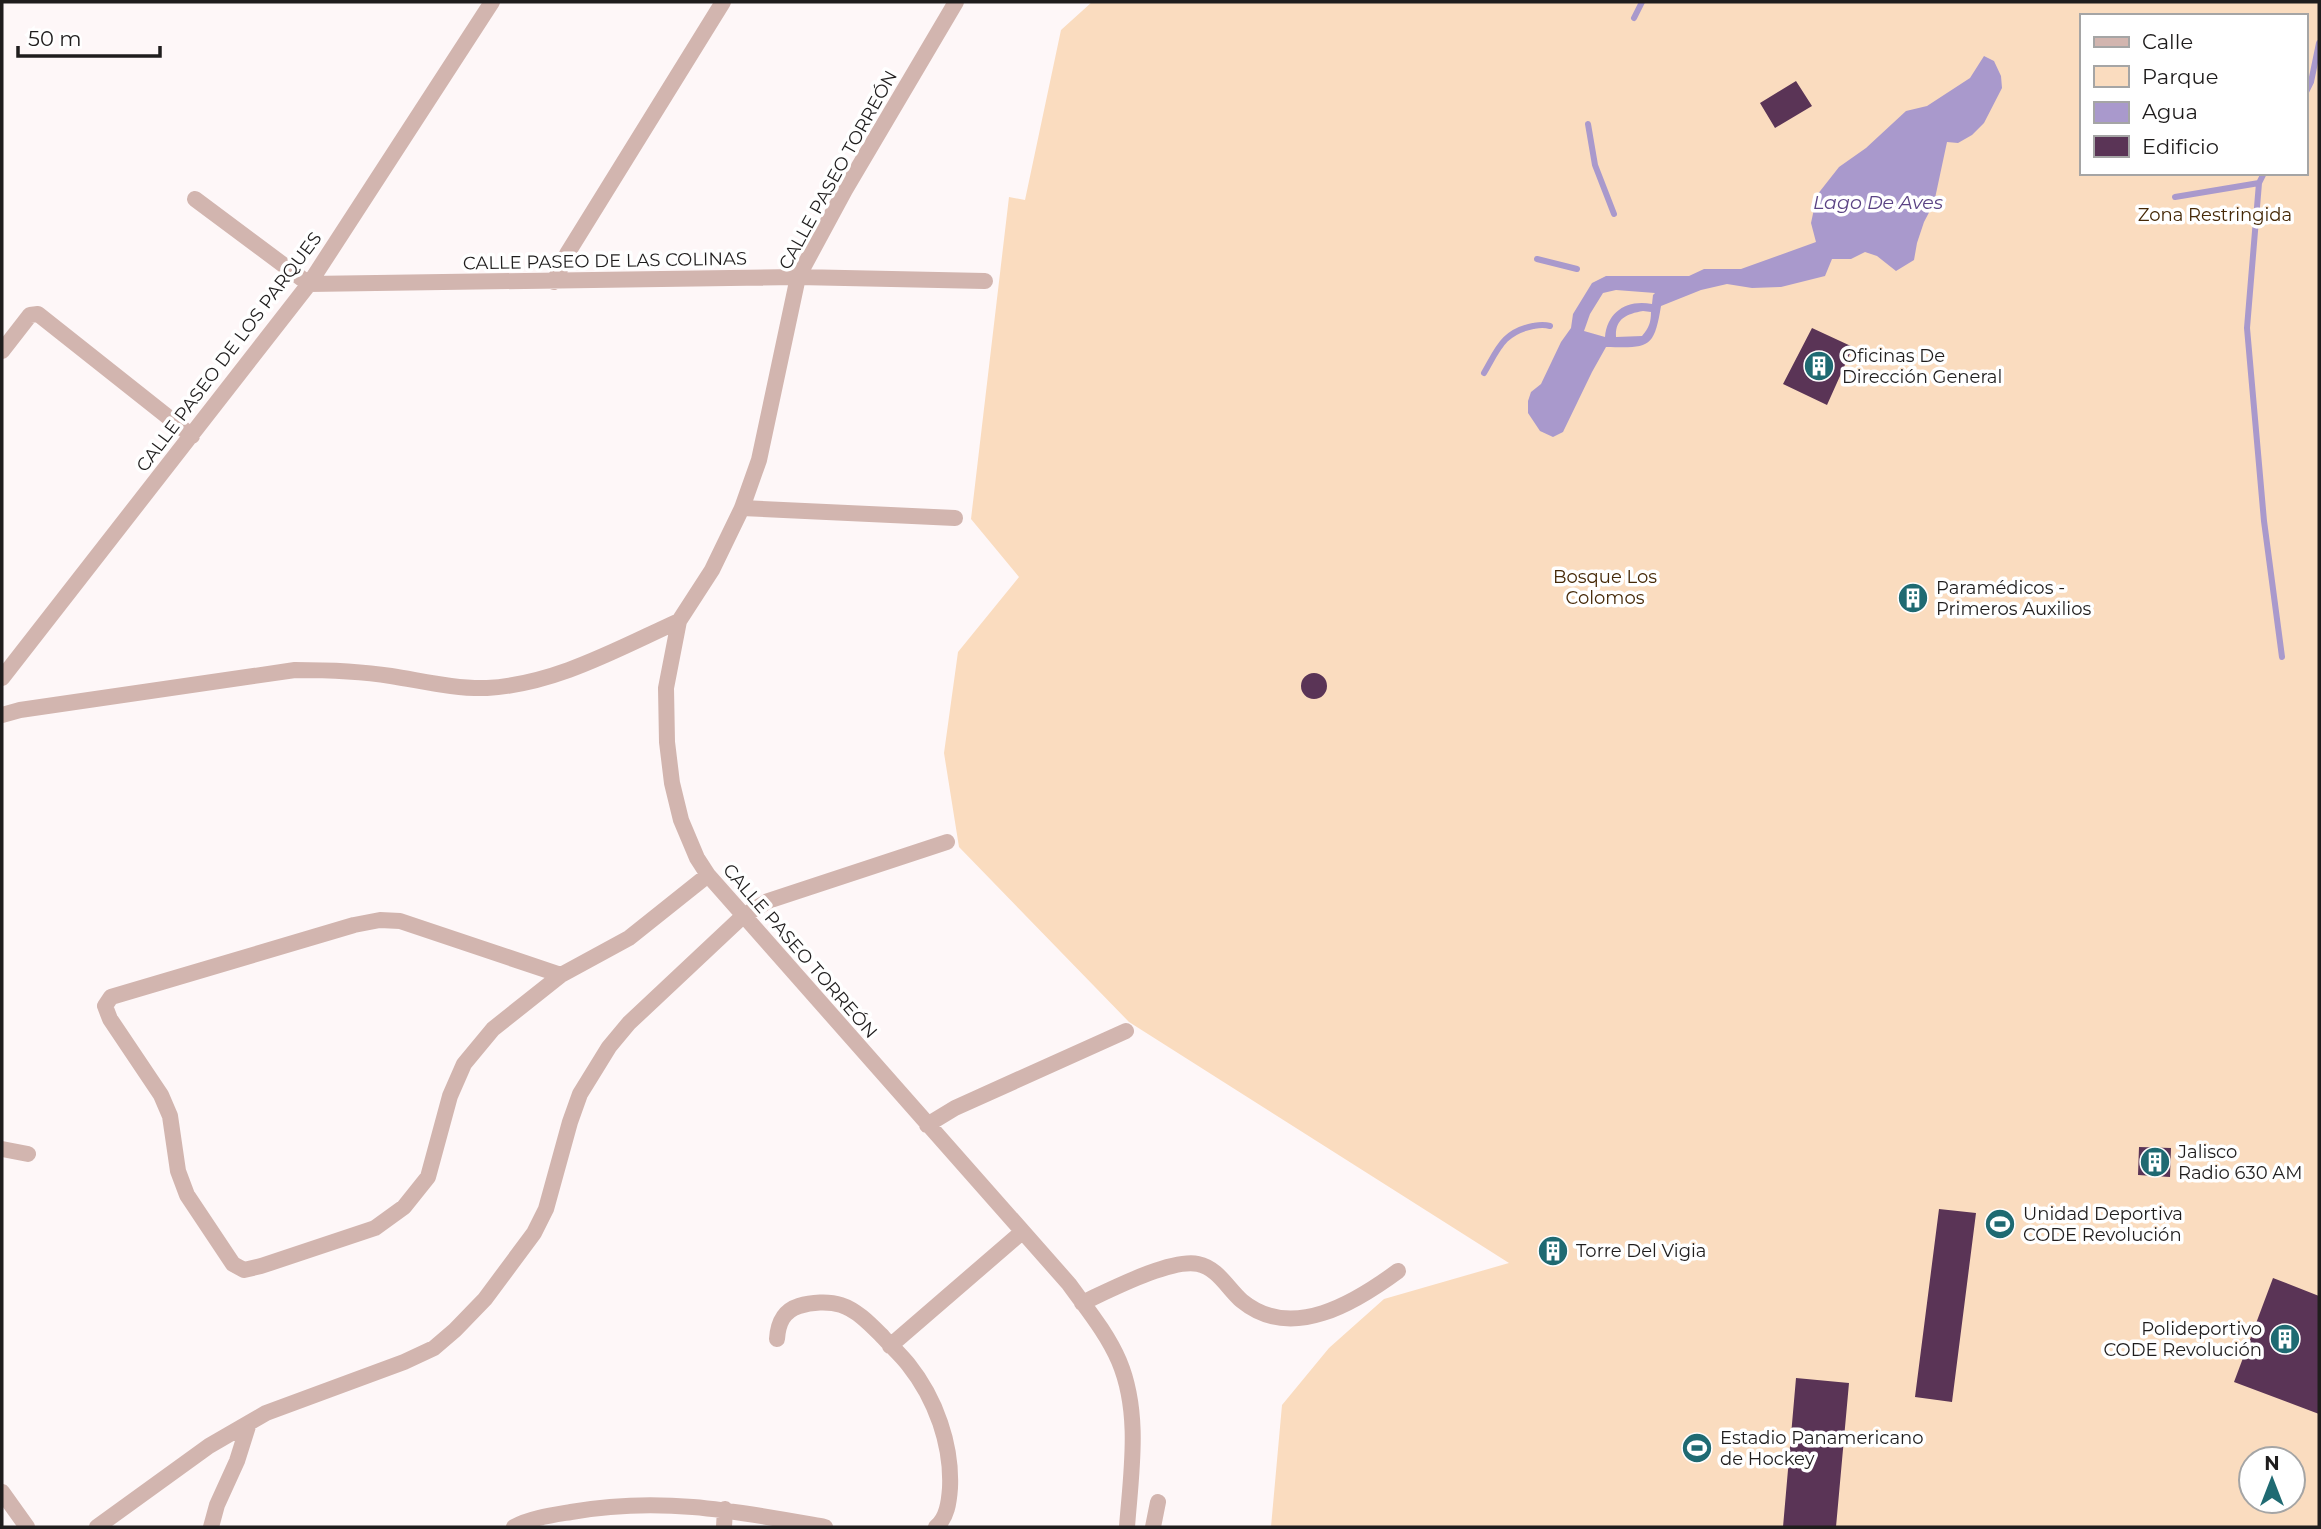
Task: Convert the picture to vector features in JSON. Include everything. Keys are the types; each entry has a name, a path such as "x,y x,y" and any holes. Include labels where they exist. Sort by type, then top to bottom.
{"street":[{"name":"CALLE PASEO DE LOS PARQUES","path":"2,678 309,285 492,2"},
{"path":"554,282 567,254 723,2"},
{"name":"CALLE PASEO TORREÓN","path":"956,2 845,190 798,277 759,460 742,508 712,570 679,621 666,688 667,742 672,783 681,820 697,858 708,875 1069,1284 1102,1330 1119,1362 1129,1396 1133,1445 1127,1527"},
{"path":"195,199 309,285"},
{"name":"CALLE PASEO DE LAS COLINAS","path":"309,285 798,277 985,281"},
{"path":"2,351 30,315 38,313 192,436"},
{"path":"742,508 955,518"},
{"path":"2,715 33,708 295,670 341,670 443,685 485,688 527,683 575,668 679,621"},
{"path":"97,1527 209,1446 266,1413 404,1362 434,1348 485,1299 534,1233 546,1209 580,1094 609,1047 629,1023 743,916 768,901 947,842"},
{"path":"561,975 400,922 380,920 354,925 111,997 106,1006 110,1019 161,1095 170,1116 178,1171 187,1195 233,1264 244,1270 375,1228 404,1206 428,1177 450,1096 464,1064 493,1029 561,975 629,938 708,875"},
{"path":"927,1125 955,1108 1126,1031"},
{"path":"2,1149 28,1154"},
{"path":"891,1346 1022,1232"},
{"path":"1082,1303 1138,1278 1177,1265 1198,1264 1218,1274 1243,1301 1263,1312 1287,1318 1314,1317 1345,1305 1398,1271"},
{"path":"777,1339 778,1325 791,1309 816,1303 841,1305 860,1317 909,1365 929,1397 943,1430 949,1454 949,1502 941,1523 936,1527"},
{"path":"211,1527 249,1423"},
{"path":"2,1492 27,1527"},
{"path":"1153,1527 1158,1502"},
{"path":"514,1527 559,1514 604,1506 667,1504 718,1509 825,1527"},
{"path":"718,1509 724,1527"}],"green space":[{"name":"Bosque Los Colomos","path":"1092,2 2319,2 2319,1527 1271,1527 1282,1405 1329,1348 1384,1299 1509,1263 1129,1022 959,847 944,753 958,652 1019,577 971,519 1009,197 1025,200 1061,30"}],"water":[{"name":"Lago De Aves","path":"1984,56 1994,61 2001,76 2002,88 1984,123 1972,135 1958,143 1947,142 1934,203 1924,222 1914,260 1896,271 1877,256 1865,252 1851,259 1832,259 1825,276 1781,287 1752,288 1727,284 1701,290 1661,306 1655,331 1647,343 1632,347 1606,347 1563,432 1553,437 1540,431 1528,413 1531,392 1541,384 1561,342 1571,328 1573,314 1592,283 1606,276 1689,276 1704,269 1741,269 1816,242 1811,223 1817,195 1839,167 1866,148 1906,111 1927,106 1970,78","holes":["1616,290 1655,293 1652,304 1634,304 1614,314 1605,337 1584,331 1590,314 1603,293","1643,311 1651,312 1651,316 1648,328 1642,336 1616,337 1617,326 1623,318"]}],"building":[{"path":"1796,81 1812,106 1775,128 1760,103"},
{"name":"Oficinas De Dirección General","path":"1812,328 1853,347 1827,405 1783,384"},
{"path":"1314,673 1323,677 1327,686 1323,695 1314,699 1305,695 1301,686 1305,677"},
{"name":"Jalisco Radio 630 AM","path":"2139,1147 2171,1148 2170,1177 2138,1175"},
{"path":"1939,1209 1976,1213 1952,1402 1915,1397"},
{"name":"Torre Del Vigia","path":"1553,1245 1559,1248 1562,1254 1559,1260 1553,1263 1547,1260 1544,1254 1547,1248"},
{"name":"Polideportivo CODE Revolución","path":"2273,1278 2319,1296 2319,1414 2234,1382"},
{"path":"1796,1378 1849,1383 1836,1527 1783,1527"}],"waterway":[{"path":"1634,18 1642,2"},
{"path":"2307,90 2319,43"},
{"path":"1588,124 1595,165 1614,214"},
{"path":"2263,175 2259,183 2247,328 2264,521 2282,657"},
{"path":"2175,197 2259,183"},
{"path":"1537,259 1577,269"},
{"path":"1484,373 1502,343 1515,332 1533,326 1550,326"}],"place":[{"name":"Oficinas De Dirección General","path":"1819,366"},
{"name":"Paramédicos - Primeros Auxilios","path":"1913,598"},
{"name":"Jalisco Radio 630 AM","path":"2155,1162"},
{"name":"Unidad Deportiva CODE Revolución","path":"2000,1224"},
{"name":"Torre Del Vigia","path":"1553,1251"},
{"name":"Polideportivo CODE Revolución","path":"2285,1339"},
{"name":"Estadio Panamericano de Hockey","path":"1697,1448"}],"park label":[{"name":"Zona Restringida","path":"2215,215"}]}
